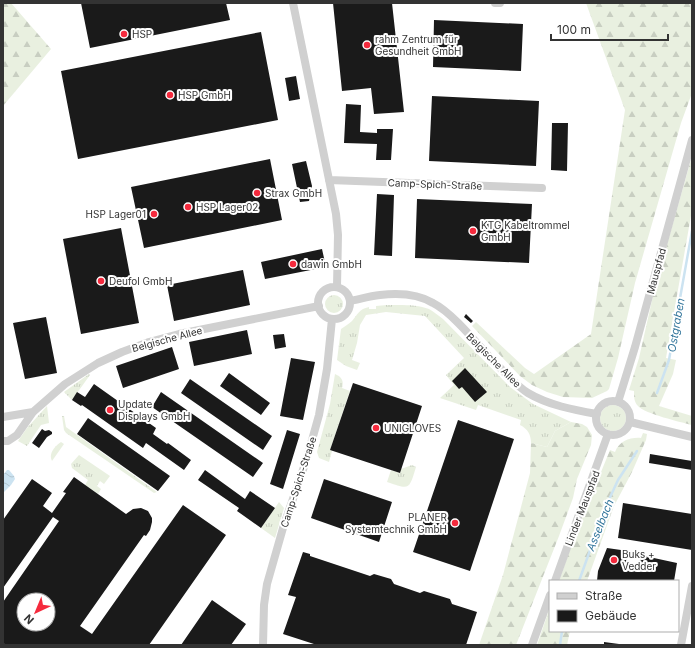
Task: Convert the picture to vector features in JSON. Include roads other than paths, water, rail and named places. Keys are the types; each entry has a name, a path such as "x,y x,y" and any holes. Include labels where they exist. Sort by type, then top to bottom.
{"street":[{"path":"294,3 328,180 336,214 338,235 337,287"},
{"path":"495,3 500,3"},
{"name":"Mauspfad","path":"618,402 635,347 692,140"},
{"name":"Camp-Spich-Straße","path":"328,180 542,188"},
{"path":"337,287 346,292 350,301 346,314 337,319 332,319 323,315 318,302 321,294 328,288 337,287"},
{"name":"Belgische Allee","path":"350,301 380,295 414,296 428,300 452,318 511,379 527,392 546,402 597,414"},
{"name":"Belgische Allee","path":"3,441 8,441 17,435 33,412 61,388 98,363 122,352 149,342 178,334 319,306"},
{"name":"Camp-Spich-Straße","path":"263,645 264,605 268,584 283,528 307,458 319,415 327,369 332,319"},
{"path":"607,402 618,402 626,408 630,417 630,422 622,433 608,434 600,428 597,414 599,409 607,402"},
{"path":"3,417 33,412"},
{"path":"630,422 692,437"},
{"name":"Linder Mauspfad","path":"555,580 608,434"},
{"path":"681,645 692,586"},
{"path":"532,645 549,598"}],"water":[{"path":"7,470 9,470 15,479 3,493 3,475"}],"waterway":[{"name":"Ostgraben","path":"657,393 669,360 692,231"},
{"name":"Asselbach","path":"579,580 606,506 618,480 637,451"},
{"name":"Asselbach","path":"560,645 562,632"}],"place":[{"name":"HSP","path":"124,34"},
{"name":"rahm Zentrum für Gesundheit GmbH","path":"367,45"},
{"name":"HSP GmbH","path":"170,95"},
{"name":"Strax GmbH","path":"257,193"},
{"name":"HSP Lager02","path":"188,207"},
{"name":"HSP Lager01","path":"154,214"},
{"name":"KTG Kabeltrommel GmbH","path":"473,231"},
{"name":"dawin GmbH","path":"293,264"},
{"name":"Deufol GmbH","path":"101,281"},
{"name":"Update Displays GmbH","path":"110,410"},
{"name":"UNIGLOVES","path":"376,428"},
{"name":"PLANER Systemtechnik GmbH","path":"455,523"},
{"name":"Buks + Vedder","path":"614,560"}]}
